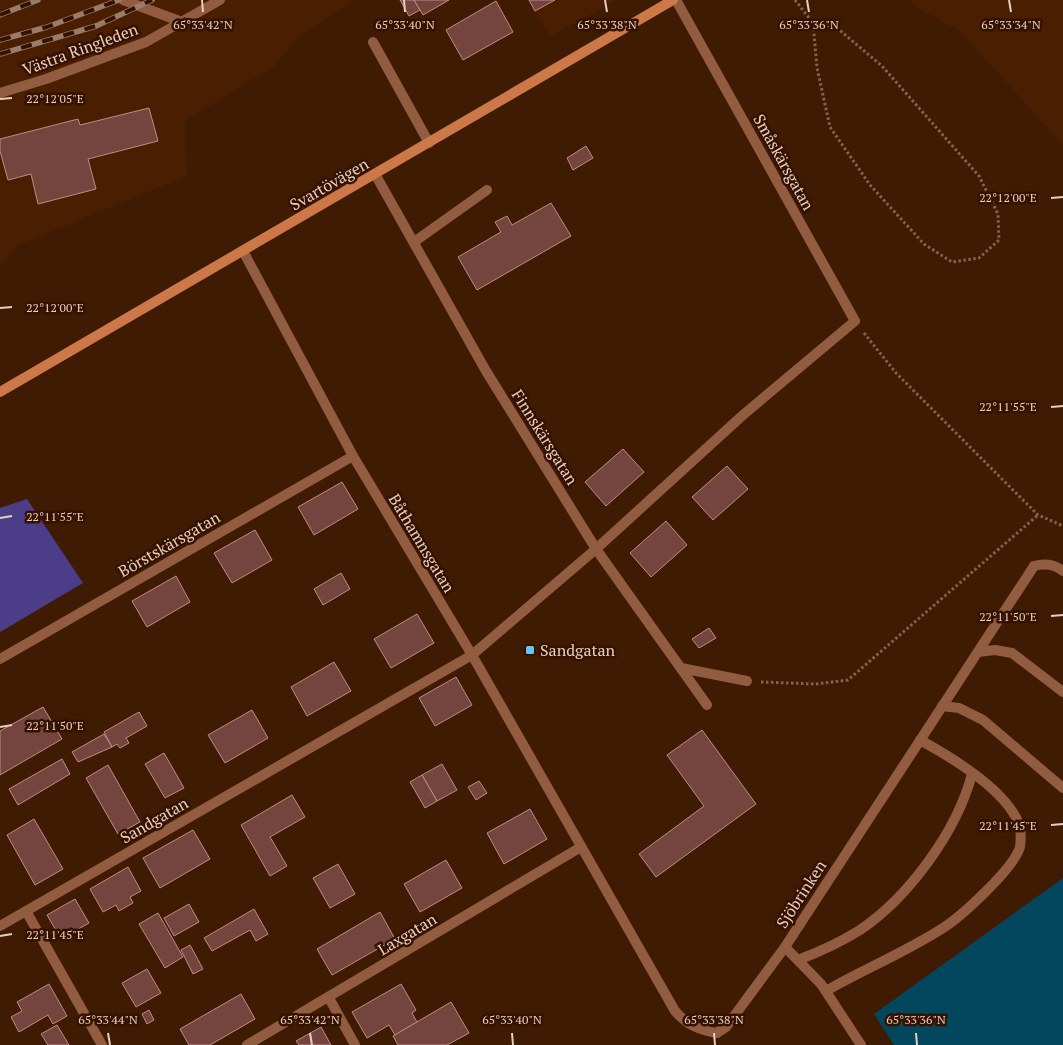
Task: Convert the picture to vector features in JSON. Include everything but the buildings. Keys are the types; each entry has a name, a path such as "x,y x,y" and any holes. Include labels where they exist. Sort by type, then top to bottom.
{"main road":[{"name":"Svartövägen","path":"0,392 674,0"}],"street":[{"path":"123,0 182,22"},
{"name":"Västra Ringleden","path":"0,93 46,79 146,42 220,0"},
{"name":"Småskärsgatan","path":"674,0 854,321"},
{"path":"374,42 429,143"},
{"name":"Finnskärsgatan","path":"375,174 486,371 596,549 707,705"},
{"path":"414,242 487,190"},
{"name":"Båthamnsgatan","path":"243,251 353,456 472,655 580,847"},
{"name":"Sandgatan","path":"0,926 472,655 596,549 743,415 854,321"},
{"name":"Börstskärsgatan","path":"0,658 353,456"},
{"name":"Sjöbrinken","path":"580,847 674,1011 686,1023 700,1030 717,1033 726,1028 785,947 1034,566 1045,564 1058,567 1063,572"},
{"path":"978,652 995,650 1012,653 1063,692"},
{"path":"681,668 747,681"},
{"path":"942,706 960,708 982,720 1063,788"},
{"path":"826,991 942,929 962,914 1011,863 1020,846 1020,826 1000,796 942,752 920,740"},
{"path":"798,960 822,951 860,929 892,902 919,873 954,821 968,792 972,774"},
{"name":"Laxgatan","path":"247,1045 329,998 580,847"},
{"path":"26,911 102,1045"},
{"path":"785,947 826,991 862,1045"},
{"path":"329,998 355,1045"}],"path":[{"path":"795,0 813,23 817,68 830,128 870,185 924,244 952,262 979,258 999,240 998,214 979,176 882,66 837,28 813,23"},
{"path":"854,321 896,373 1038,515 1063,526"},
{"path":"747,681 807,684 848,680 1038,515"}],"shaded area":[{"path":"0,0 356,0 299,36 275,66 185,121 187,176 16,246 0,266"},
{"path":"527,0 617,0 550,37"},
{"path":"909,0 1063,0 1063,145 961,32 916,7"},
{"path":"27,499 83,583 0,632 0,508"}],"water":[{"path":"1063,878 1063,1045 894,1045 874,1014"}],"railway":[{"path":"0,15 38,0"},
{"path":"0,40 47,27 119,0"},
{"path":"0,54 96,26 152,0"}],"place":[{"name":"Sandgatan","path":"530,650"}]}
